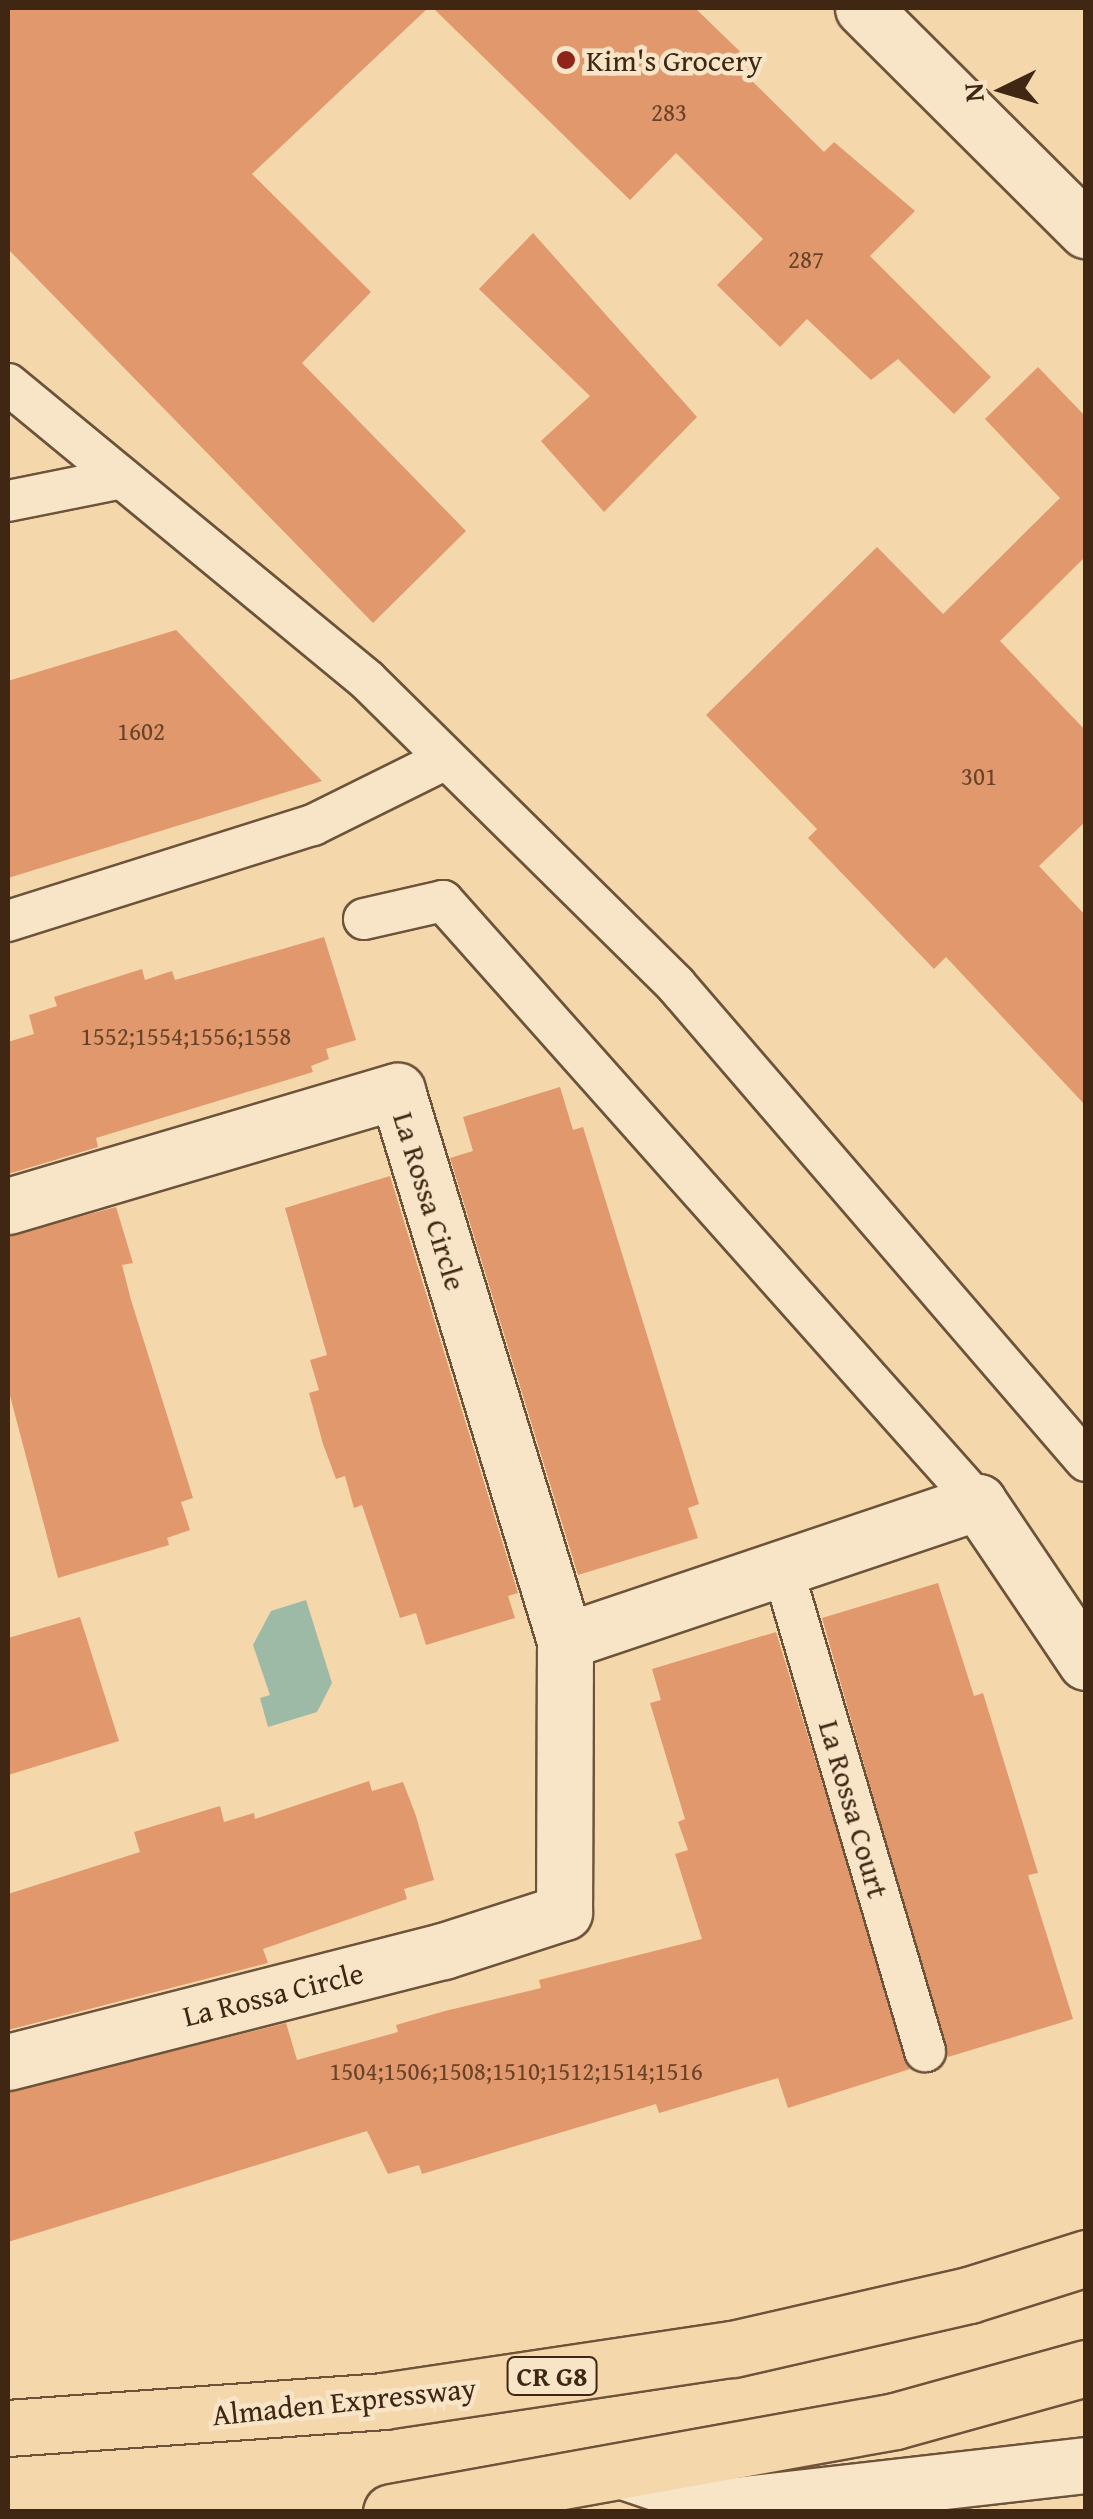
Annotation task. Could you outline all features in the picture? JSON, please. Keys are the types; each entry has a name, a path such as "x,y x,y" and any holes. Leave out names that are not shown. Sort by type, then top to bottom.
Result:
{"main road":[{"name":"Almaden Expressway","path":"8,2428 383,2401 733,2349 969,2295 1086,2258"},
{"path":"392,2512 895,2421 1086,2368"}],"street":[{"path":"863,8 1086,230"},
{"name":"La Rossa Circle","path":"8,1206 397,1092 565,1641 564,1912 443,1950 8,2062"},
{"path":"565,1641 978,1502 1086,1662"},
{"path":"626,2472 726,2506 777,2506 939,2498 1086,2465"}],"lane":[{"path":"8,384 366,680 676,985 1086,1460"},
{"path":"8,500 122,478"},
{"path":"8,921 313,825 446,759"},
{"path":"364,920 443,902 978,1502"},
{"name":"La Rossa Court","path":"782,1568 926,2051"}],"shaded area":[{"path":"306,1600 332,1683 317,1712 268,1727 260,1698 270,1695 253,1645 271,1611"}],"building":[{"path":"8,8 428,8 252,174 371,292 302,363 466,531 373,623 8,249"},
{"path":"433,8 695,8 758,69 749,78 824,152 834,142 915,211 870,256 991,377 954,414 898,359 871,380 807,319 780,347 717,285 763,239 676,153 630,200"},
{"path":"533,233 697,417 604,512 541,441 590,396 479,289"},
{"path":"1038,367 1086,417 1086,556 1000,641 1086,731 1086,821 1039,866 1086,916 1086,1106 946,957 934,969 808,838 817,829 706,715 877,547 943,614 1060,498 985,419"},
{"path":"176,630 322,781 8,878 8,681"},
{"path":"324,937 356,1040 326,1049 329,1059 311,1066 313,1072 96,1138 98,1147 8,1174 8,1042 34,1034 29,1015 57,1006 54,997 142,969 145,980 172,971 175,980"},
{"path":"560,1087 573,1130 583,1127 699,1504 688,1508 698,1538 578,1575 450,1158 473,1151 463,1117"},
{"path":"390,1176 518,1593 508,1596 515,1618 426,1645 416,1613 400,1618 362,1505 354,1508 345,1476 336,1479 323,1444 309,1393 319,1390 310,1360 327,1355 285,1208"},
{"path":"116,1207 133,1263 122,1265 131,1300 193,1498 181,1502 190,1530 167,1538 169,1545 58,1578 8,1388 8,1236"},
{"path":"938,1583 974,1696 983,1693 1038,1873 1028,1875 1073,2019 948,2057 822,1618"},
{"path":"80,1617 119,1741 8,1775 8,1638"},
{"path":"776,1632 910,2069 788,2108 778,2078 659,2113 656,2104 422,2174 419,2165 388,2174 367,2131 8,2242 8,2092 286,2023 297,2060 398,2032 396,2025 541,1988 539,1980 702,1939 675,1854 688,1850 678,1822 685,1819 650,1703 661,1700 652,1669"},
{"path":"369,1781 372,1791 403,1782 416,1816 434,1880 404,1889 407,1899 263,1949 268,1963 8,2030 8,1894 140,1852 134,1832 220,1806 224,1822 254,1813 255,1819"}],"place":[{"name":"Kim's Grocery","path":"566,60"}]}
